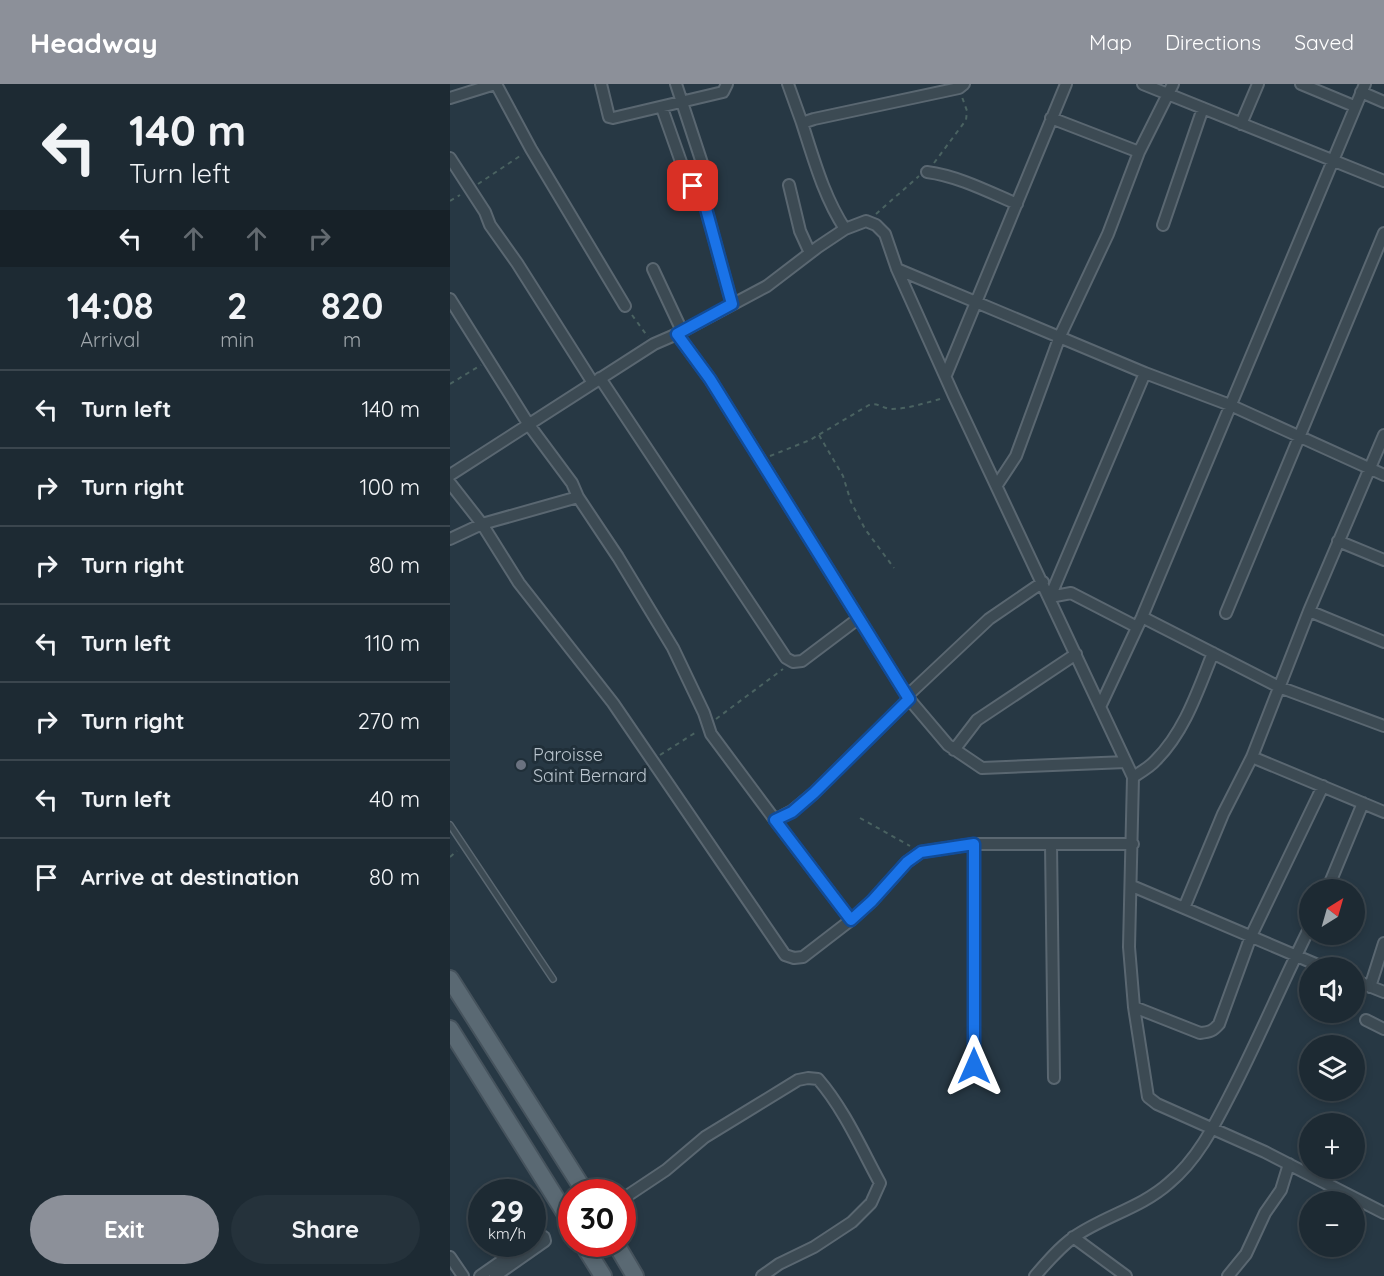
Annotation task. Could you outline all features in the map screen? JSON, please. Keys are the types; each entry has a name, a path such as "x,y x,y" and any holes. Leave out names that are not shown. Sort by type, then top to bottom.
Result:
{"main road":[{"path":"450,979 577,1179"},
{"path":"450,1029 558,1202"},
{"path":"591,1257 603,1276"},
{"path":"624,1257 635,1276"}],"street":[{"path":"450,98 495,84 625,306"},
{"path":"601,84 609,117 613,118 723,92 727,84"},
{"path":"676,84 702,163 705,205 732,304"},
{"path":"788,84 822,185 845,229"},
{"path":"946,375 1066,84"},
{"path":"1143,84 1384,181"},
{"path":"997,485 1016,456 1059,336 1108,234 1139,152 1173,84"},
{"path":"1241,123 1258,84"},
{"path":"1301,84 1354,106"},
{"path":"802,123 962,86"},
{"path":"1100,707 1140,622 1354,106 1363,88 1384,102"},
{"path":"662,108 687,179 705,195"},
{"path":"1163,225 1203,108"},
{"path":"1051,118 1139,152"},
{"path":"450,158 485,212 490,225 786,658 793,662 802,661 859,618"},
{"path":"927,172 974,186 1017,204"},
{"path":"789,185 800,231 810,253"},
{"path":"450,475 654,344 767,286 845,229 866,221 876,225 885,234 897,269 954,396 1133,777 1129,947 1134,1008 1148,1097 1157,1104 1289,1164 1384,1213"},
{"path":"1226,613 1384,233"},
{"path":"653,269 680,332 759,460 908,698 954,750 981,768 1126,762"},
{"path":"897,269 1145,373 1230,405 1384,475"},
{"path":"450,299 529,425 572,483 578,497 618,556 673,648 704,713 707,726 754,794 851,920"},
{"path":"1050,597 1145,373"},
{"path":"1184,908 1223,814 1251,757 1309,611 1384,435"},
{"path":"450,483 482,524 519,583 613,703 785,955 794,958 803,957 851,920 872,901 907,862 921,852 974,844 1133,844"},
{"path":"450,539 482,524 578,497"},
{"path":"1338,541 1384,560"},
{"path":"775,820 792,812 814,793 989,619 1043,582"},
{"path":"1050,597 1071,593 1213,653 1279,687 1384,726"},
{"path":"1309,611 1384,642"},
{"path":"1133,777 1155,761 1170,744 1188,714 1213,653"},
{"path":"954,750 977,720 1076,654"},
{"path":"1251,757 1384,812"},
{"path":"1134,1008 1200,1033 1210,1032 1219,1024 1251,936 1323,786"},
{"path":"1332,879 1363,802"},
{"path":"974,844 974,1066"},
{"path":"1051,844 1054,1078"},
{"path":"1131,886 1300,957"},
{"path":"1370,987 1384,943"},
{"path":"1035,1276 1073,1238 1097,1223 1148,1199 1170,1183 1193,1158 1212,1130 1301,945"},
{"path":"1365,985 1384,992"},
{"path":"1366,1020 1384,1029"},
{"path":"636,1190 666,1170 705,1137 798,1080 818,1079 844,1117 880,1183 871,1203 852,1222 814,1247 779,1264 762,1276"},
{"path":"1227,1276 1246,1254 1265,1213 1281,1190 1289,1164"},
{"path":"1073,1238 1126,1276"},
{"path":"450,1257 463,1276"},
{"path":"480,1276 507,1257"},
{"path":"495,1276 522,1257"}],"lane":[{"path":"450,825 553,979"}],"path":[{"path":"866,221 888,205 921,174 927,172 966,120 967,111 962,86"},
{"path":"450,201 531,149"},
{"path":"625,306 654,344"},
{"path":"450,384 488,360"},
{"path":"759,460 819,435 873,403 896,409 954,396"},
{"path":"819,435 843,476 865,529 894,567"},
{"path":"652,760 707,726 793,662"},
{"path":"860,818 921,852"}],"place":[{"name":"Paroisse Saint Bernard","path":"521,765"}],"route":[{"path":"693,186 705,195 705,205 732,304 677,334 710,379 909,699 814,793 792,812 775,820 851,920 872,901 907,862 921,852 974,844 974,1066"}]}
